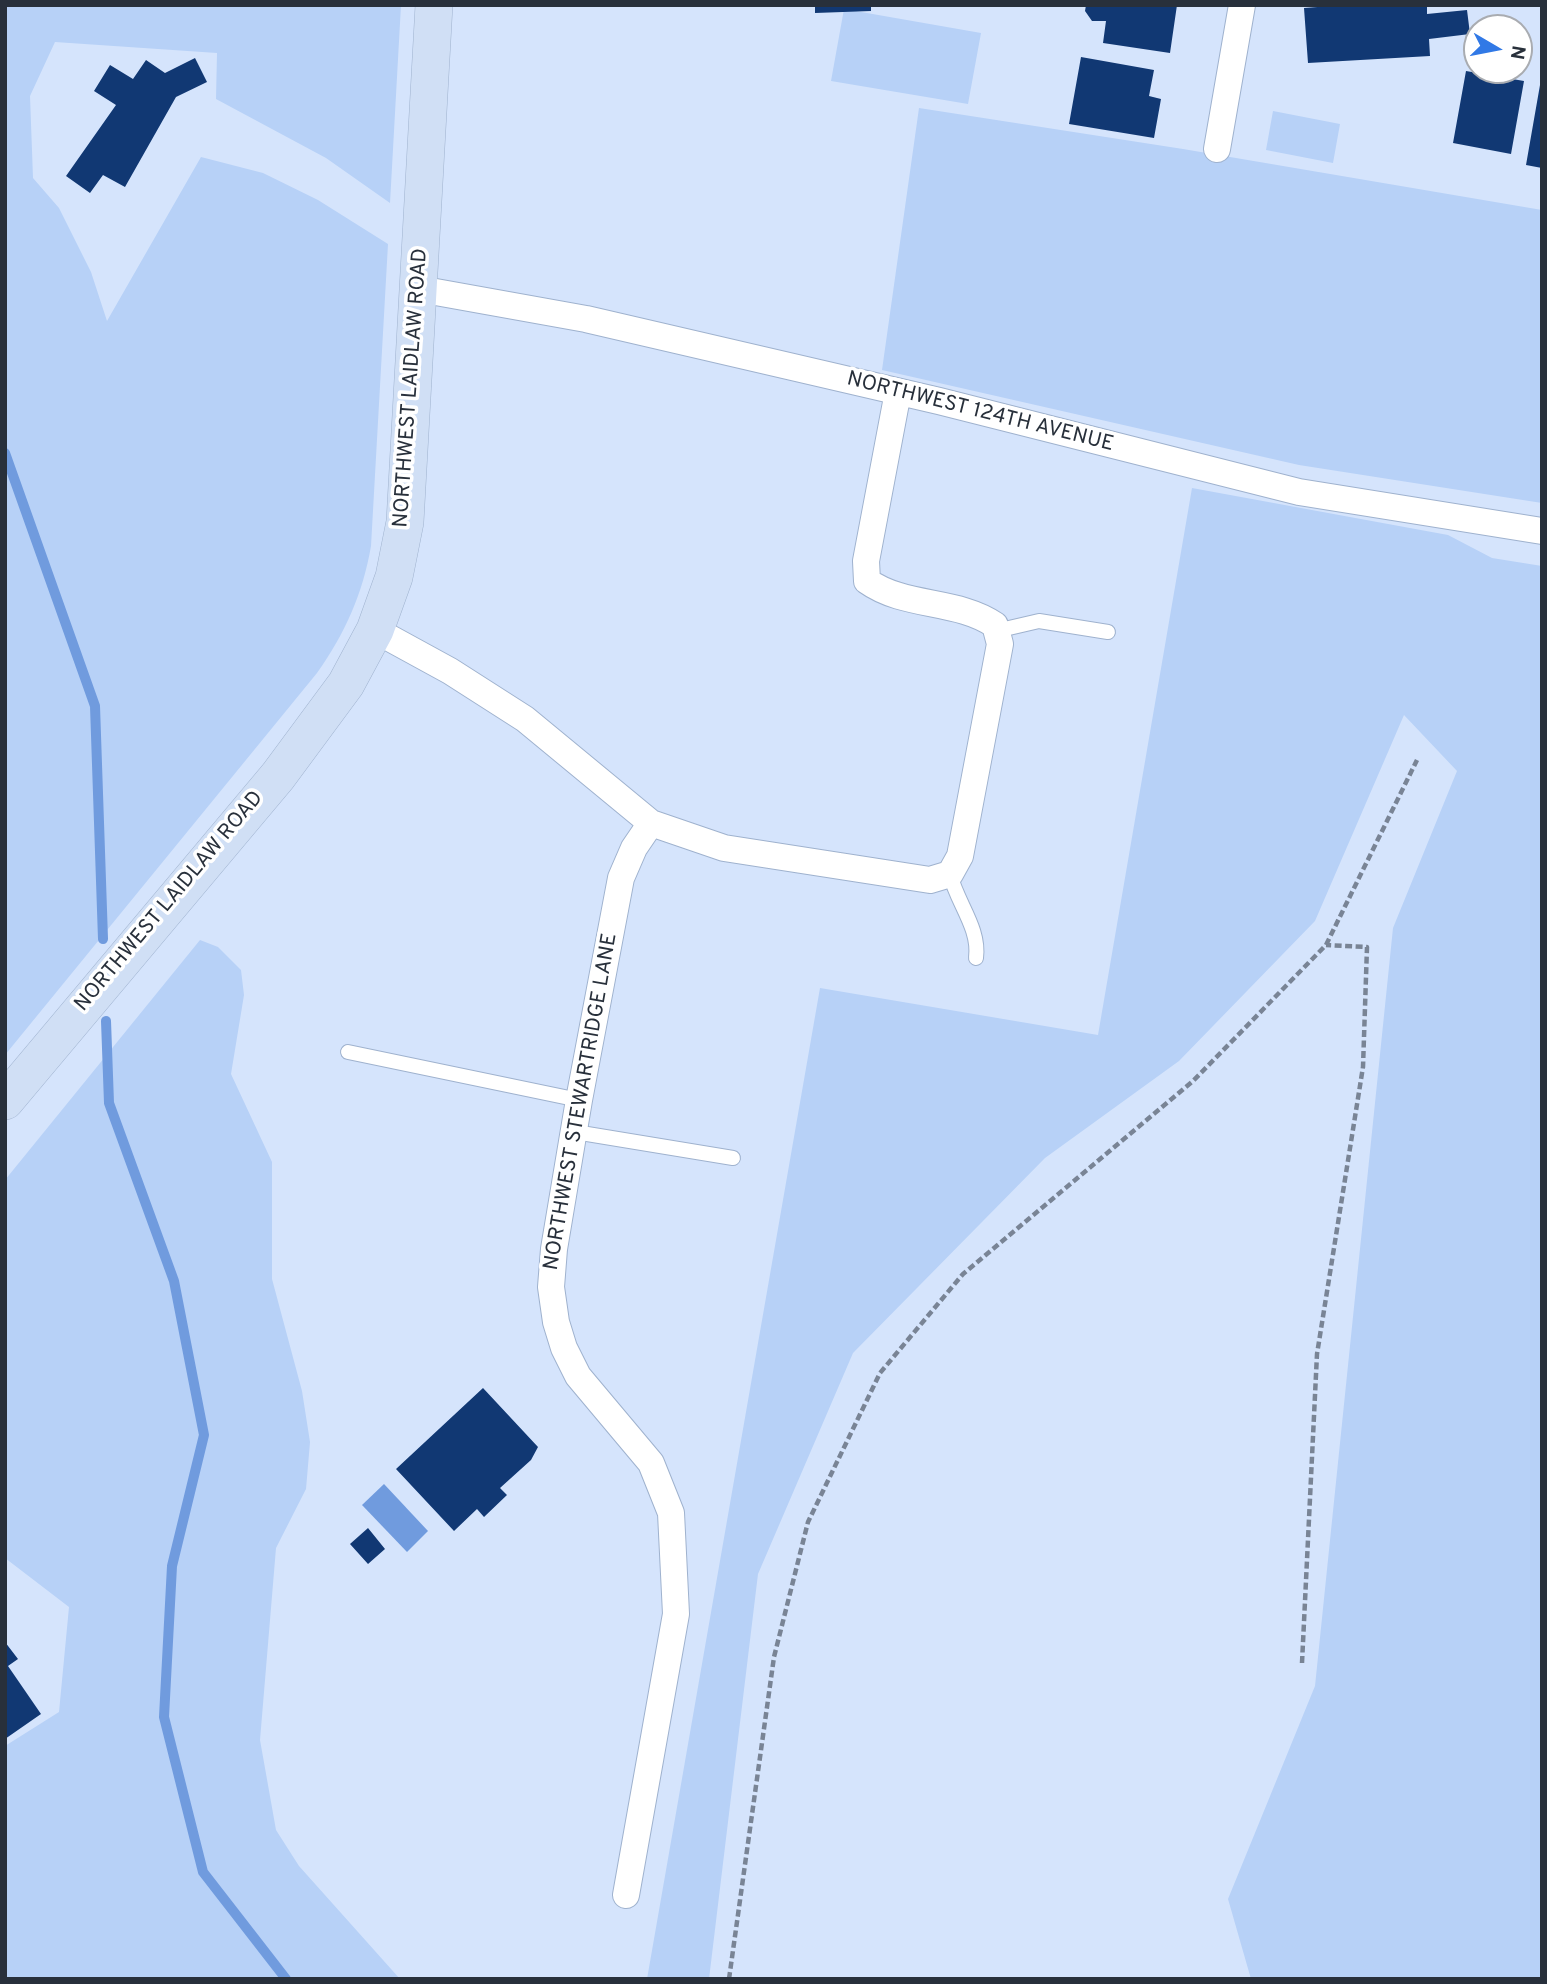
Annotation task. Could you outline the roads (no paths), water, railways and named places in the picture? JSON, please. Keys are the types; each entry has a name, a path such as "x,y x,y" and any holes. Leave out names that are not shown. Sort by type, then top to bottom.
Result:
{"street":[{"name":"NORTHWEST LAIDLAW ROAD","path":"5,1101 278,776 346,684 375,630 394,577 405,522 434,5"},
{"path":"1217,149 1242,5"},
{"name":"NORTHWEST 124TH AVENUE","path":"419,289 586,319 898,392 1299,492 1542,531"},
{"path":"375,630 450,671 525,719 651,823 724,848 930,880 950,874 962,843 1000,644 995,625 981,615 884,593 867,581 866,561 898,392"},
{"name":"NORTHWEST STEWARTRIDGE LANE","path":"626,1895 676,1614 676,1566 671,1513 651,1463 578,1376 556,1322 551,1287 554,1249 579,1100 621,878 634,848 651,823"}],"lane":[{"path":"996,631 1039,621 1108,632"},
{"path":"950,874 955,894 978,942 976,958"},
{"path":"348,1052 579,1100"},
{"path":"575,1132 733,1158"}],"water":[{"path":"384,1484 428,1531 407,1552 362,1505"}],"waterway":[{"path":"5,453 95,706 103,939"},
{"path":"106,1021 109,1103 174,1281 204,1435 172,1566 164,1717 203,1872 286,1979"}]}
